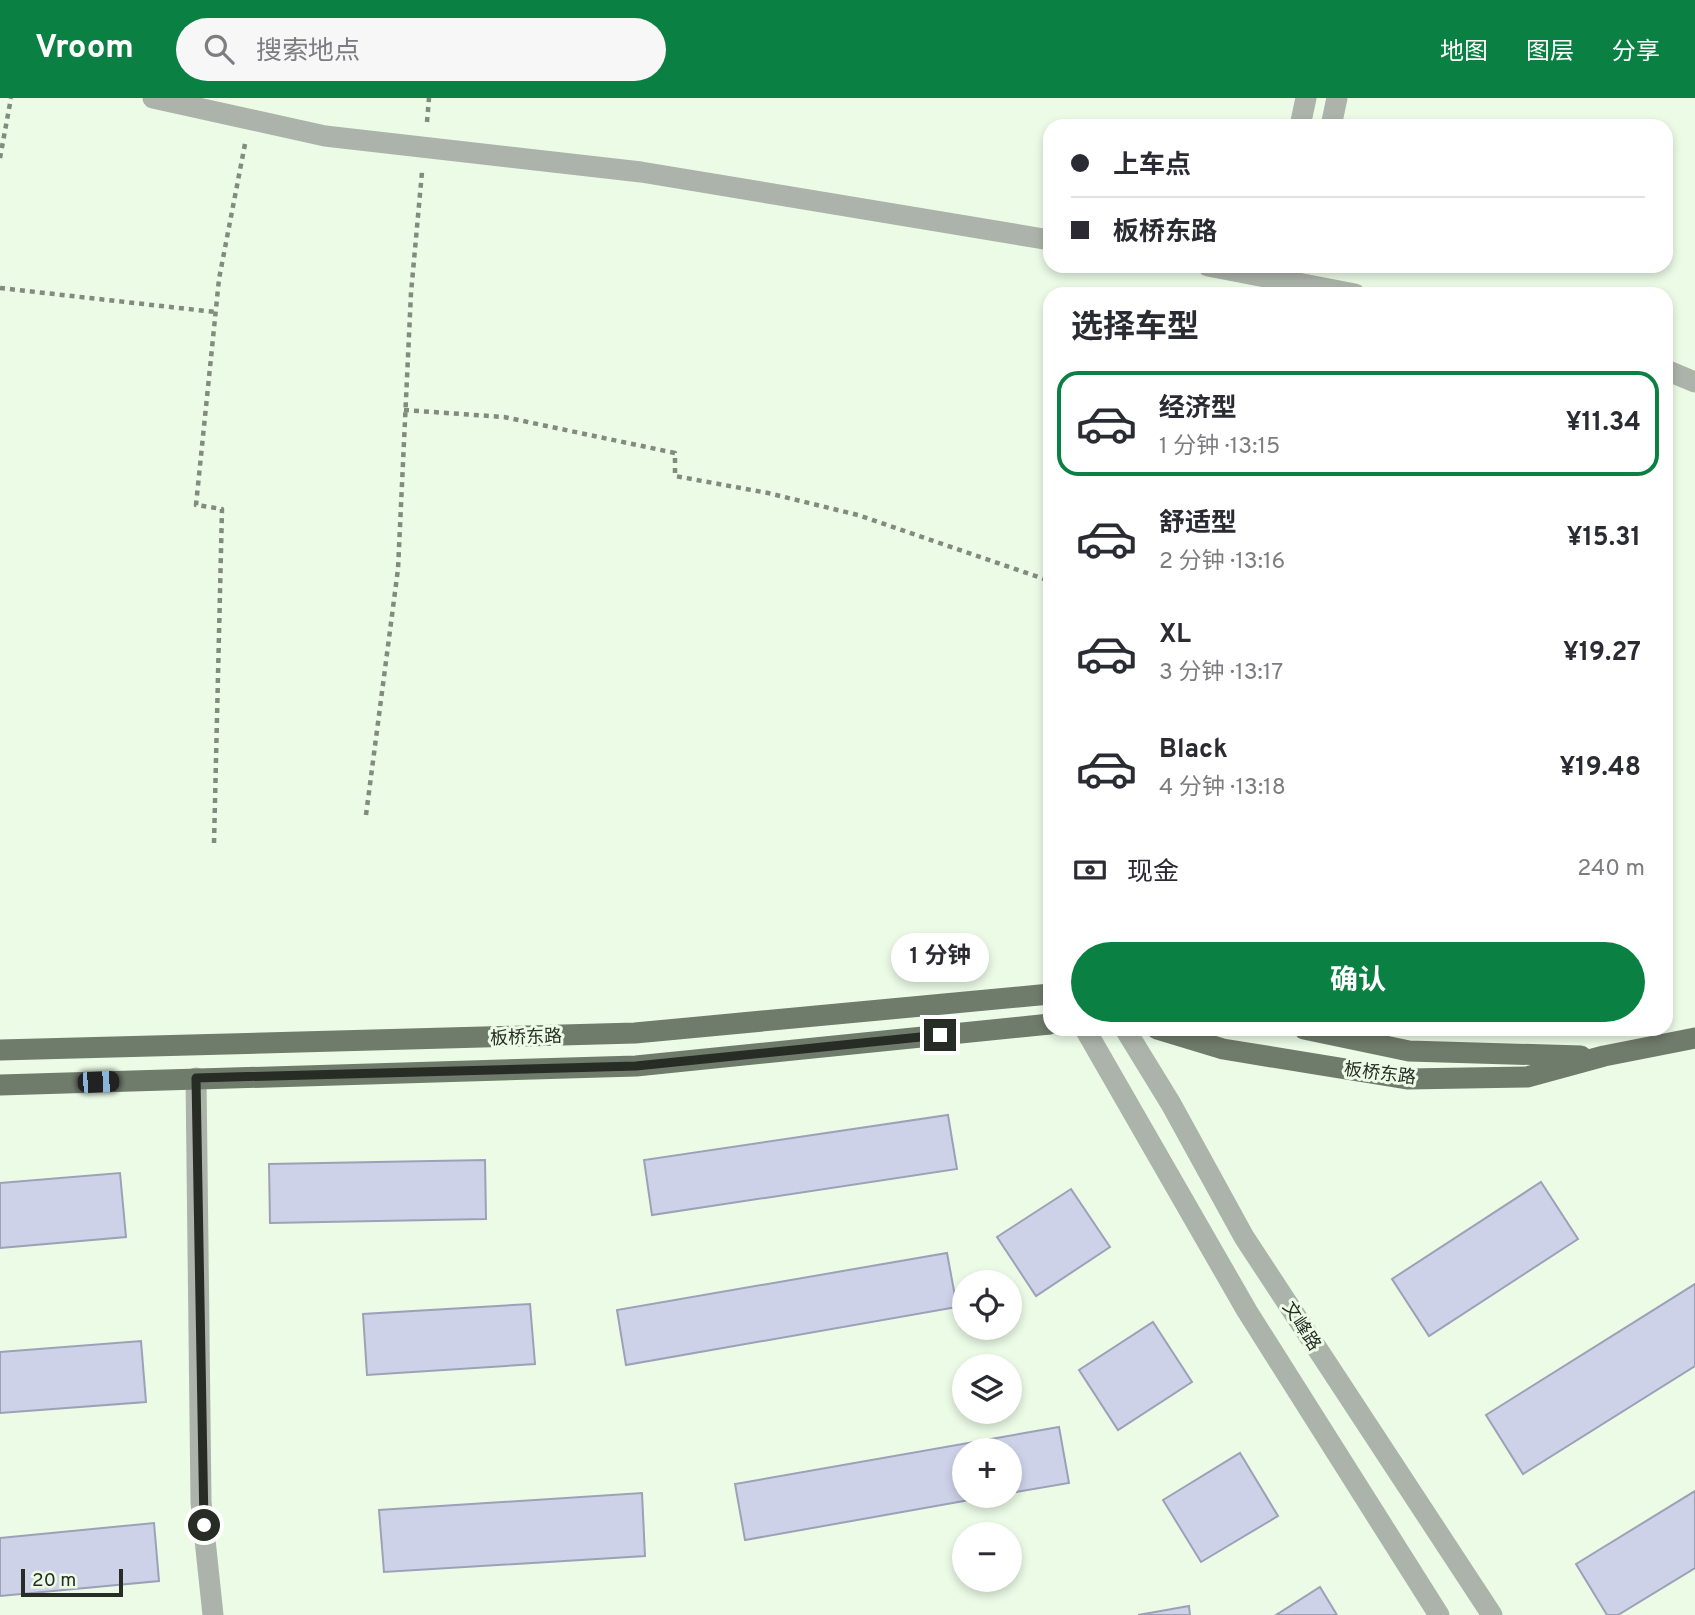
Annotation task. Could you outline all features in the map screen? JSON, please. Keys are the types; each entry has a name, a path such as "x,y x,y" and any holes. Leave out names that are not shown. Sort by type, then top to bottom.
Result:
{"main road":[{"name":"板桥东路","path":"0,1050 635,1033 1043,994"},
{"name":"板桥东路","path":"0,1085 636,1066 1043,1025"},
{"name":"板桥东路","path":"1180,1036 1223,1049 1407,1079 1527,1077 1604,1056 1695,1038"},
{"name":"板桥东路","path":"1337,1036 1409,1051 1604,1056"}],"street":[{"path":"153,98 325,136 641,172 1043,239"},
{"path":"1302,119 1306,98"},
{"path":"1332,119 1337,98"},
{"path":"1240,273 1267,279 1298,280 1326,287"},
{"path":"1673,373 1695,382"},
{"path":"1089,1036 1247,1311 1439,1615"},
{"name":"文峰路","path":"1129,1036 1171,1104 1244,1237 1492,1615"},
{"path":"196,1078 201,1502 213,1615"}],"path":[{"path":"0,158 11,98"},
{"path":"366,815 398,569 404,410 417,213 429,98"},
{"path":"214,843 222,509 196,505 219,279 250,120"},
{"path":"0,288 215,312"},
{"path":"404,410 504,417 675,453 675,476 768,493 858,515 1043,579"}],"building":[{"path":"948,1115 957,1169 652,1215 644,1160"},
{"path":"485,1160 486,1219 270,1223 269,1164"},
{"path":"120,1173 126,1237 0,1248 0,1183"},
{"path":"1541,1182 1578,1239 1429,1336 1392,1279"},
{"path":"1071,1189 1110,1247 1036,1296 1022,1275 1022,1270 1019,1270 997,1237"},
{"path":"947,1253 952,1280 952,1308 626,1365 617,1310"},
{"path":"1695,1284 1695,1366 1523,1474 1486,1415"},
{"path":"530,1304 535,1364 367,1375 363,1314"},
{"path":"1153,1322 1192,1382 1118,1430 1079,1370"},
{"path":"141,1341 146,1402 0,1413 0,1352"},
{"path":"1059,1427 1069,1483 1022,1491 1022,1438 996,1438"},
{"path":"952,1446 952,1503 745,1540 735,1484"},
{"path":"1240,1453 1278,1516 1201,1562 1163,1500"},
{"path":"1695,1491 1695,1568 1618,1615 1607,1615 1576,1564"},
{"path":"642,1493 645,1556 384,1572 379,1510"},
{"path":"154,1523 159,1581 0,1596 0,1538"},
{"path":"1320,1587 1337,1615 1276,1615"},
{"path":"1189,1606 1190,1615 1138,1615"}],"route":[{"path":"204,1525 201,1502 196,1078 636,1066 940,1035"}]}
